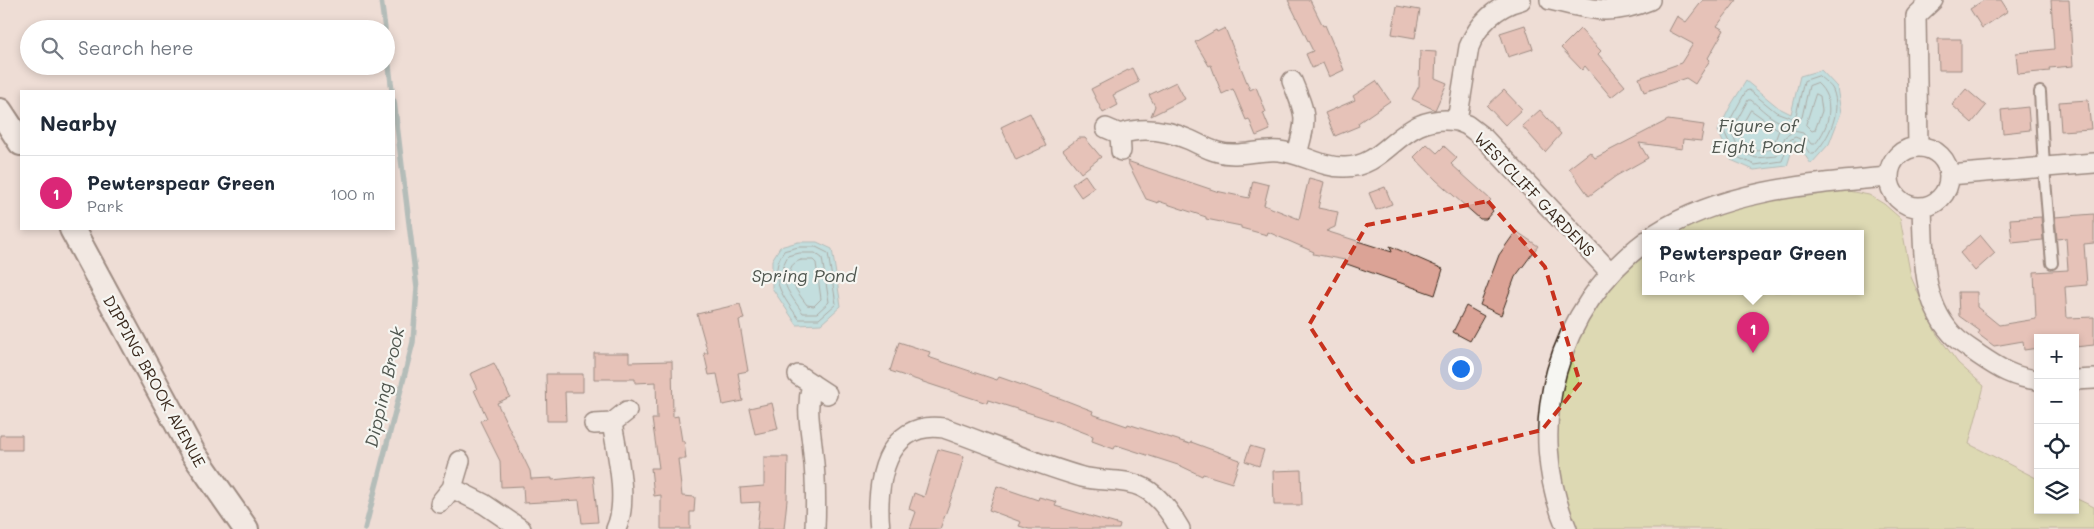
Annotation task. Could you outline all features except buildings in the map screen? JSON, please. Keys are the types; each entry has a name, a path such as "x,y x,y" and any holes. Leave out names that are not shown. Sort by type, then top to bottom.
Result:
{"street":[{"name":"WESTCLIFF GARDENS","path":"1457,121 1469,48 1473,37 1478,28 1492,14 1507,5 1521,0"},
{"path":"1550,0 1599,11 1624,8 1650,0"},
{"path":"1918,147 1916,16 1933,0"},
{"path":"1292,81 1305,115 1305,124 1296,154"},
{"path":"0,111 20,141"},
{"name":"WESTCLIFF GARDENS","path":"1116,138 1133,130 1150,129 1176,134 1206,148 1228,154 1264,151 1296,154 1328,166 1348,168 1360,165 1377,156 1414,127 1436,120 1457,121 1476,131 1484,138 1610,272"},
{"path":"1918,147 1930,149 1944,159 1949,175 1948,185 1944,194 1937,201 1922,206 1913,206 1896,196 1889,178 1894,160 1901,153 1918,147"},
{"path":"1949,175 2094,163"},
{"path":"1662,230 1701,210 1750,196 1826,184 1889,178"},
{"path":"1922,206 1925,276 1935,309 1945,325 1957,339 2005,372 2025,379 2034,380"},
{"name":"DIPPING BROOK AVENUE","path":"73,230 193,453 246,529"},
{"path":"1567,529 1556,497 1548,458 1550,400 1559,360 1566,339 1587,302 1610,272 1642,244"},
{"path":"2079,380 2094,379"},
{"path":"812,384 807,416 815,481 815,529"},
{"path":"616,529 620,514 621,498 619,471 603,424 627,411"},
{"path":"880,529 882,475 891,451 900,440 912,432 933,426 944,428 1081,477 1128,483 1142,487 1155,495 1165,506 1180,529"},
{"path":"440,503 452,488 460,461"},
{"path":"452,488 484,504 521,529"}],"lane":[{"path":"2040,92 2052,263"}],"highlighted area":[{"path":"1488,201 1545,267 1580,383 1542,430 1412,462 1350,389 1309,325 1367,225"}],"green space":[{"path":"1817,185 1869,195 1884,204 1900,218 1911,277 1936,333 1958,363 1984,386 1969,444 2034,477 2034,514 2079,514 2079,500 2094,507 2094,529 1566,529 1546,409 1559,343 1596,277 1610,259 1642,241 1642,295 1864,295 1864,230 1660,230 1673,223"}],"water":[{"name":"Figure of Eight Pond","path":"1821,70 1837,87 1841,113 1829,144 1811,164 1795,141 1787,166 1754,170 1731,160 1718,131 1746,81 1779,108 1791,114 1800,76"},
{"name":"Spring Pond","path":"798,242 817,242 832,249 841,306 821,324 797,325 772,288 772,260 780,247"}],"waterway":[{"name":"Dipping Brook","path":"381,0 384,20"},
{"name":"Dipping Brook","path":"390,75 392,90"},
{"name":"Dipping Brook","path":"365,529 413,342 417,288 395,109"}],"place":[{"name":"Pewterspear Green","path":"1753,353"}]}
